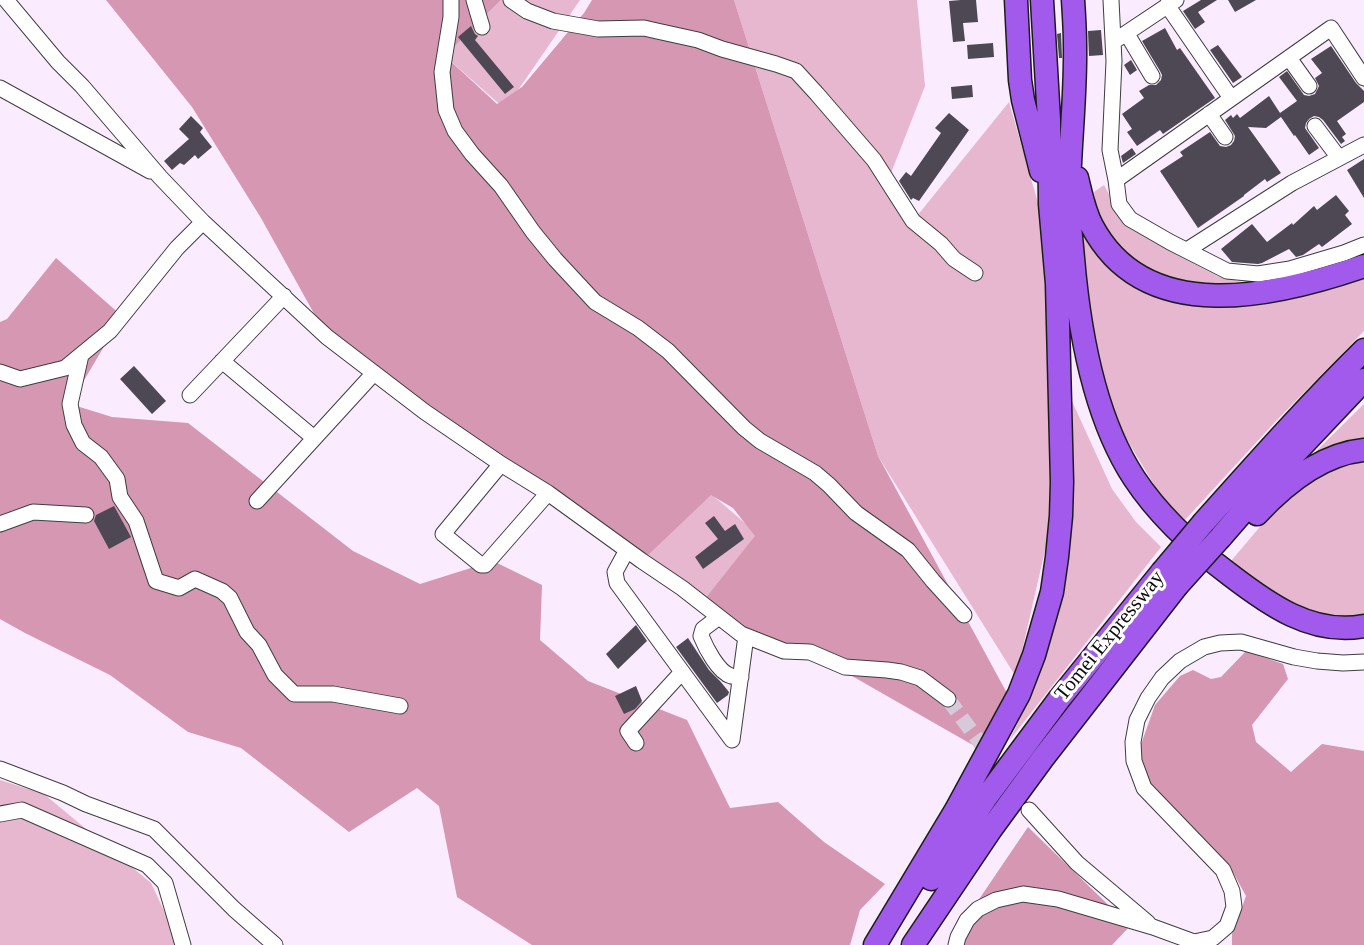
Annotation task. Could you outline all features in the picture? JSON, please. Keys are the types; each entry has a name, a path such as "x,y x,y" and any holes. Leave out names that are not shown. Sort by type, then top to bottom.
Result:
{"highway":[{"path":"1016,0 1023,100 1050,204"},
{"path":"874,945 956,810 1019,694 1034,655 1052,592 1061,516 1062,482 1057,284 1050,204 1049,120 1042,0"},
{"path":"1073,0 1075,46 1069,190 1071,241 1086,355 1112,435 1133,477 1147,496 1177,531 1223,570 1258,596 1307,622 1342,628 1364,626"},
{"path":"1071,156 1085,208 1100,240 1126,267 1153,283 1182,293 1247,294 1297,286 1364,266"},
{"path":"1057,284 1074,374 1098,439 1132,499 1172,545 1242,601 1296,632 1330,642 1364,639"},
{"name":"Tomei Expressway","path":"913,945 991,829 1175,584 1204,522 1364,350"},
{"name":"Tomei Expressway","path":"886,945 985,799 1060,698 1175,584 1224,541 1278,470 1364,380"},
{"path":"1224,541 1300,476 1332,458 1364,450"}],"street":[{"path":"6,0 160,177 203,222 327,337 425,412 548,493 682,588 741,634 784,651 810,652 845,667 901,672 920,678 948,699"},
{"path":"451,0 451,17 442,72 446,110 455,131 501,186 555,259 595,302 638,328 668,351 759,441 815,473 856,513 908,550 964,615"},
{"path":"474,0 482,27"},
{"path":"511,0 527,11 553,21 598,29 644,28 698,40 796,71 874,159 914,221 941,244 954,259 975,273"},
{"path":"1112,0 1120,38 1114,61 1110,150 1119,204 1130,219 1227,271 1258,274 1290,269 1364,245"},
{"path":"1120,38 1171,3 1231,98"},
{"path":"1116,180 1331,28 1364,78"},
{"path":"1120,38 1152,76"},
{"path":"1289,57 1309,86"},
{"path":"0,88 160,177"},
{"path":"1209,114 1225,136"},
{"path":"1316,126 1339,158"},
{"path":"1187,250 1292,183 1364,145"},
{"path":"0,372 20,379 65,368 110,331 177,248 203,222"},
{"path":"190,395 284,296"},
{"path":"81,355 70,404 74,425 82,443 101,458 117,479 120,497 136,521 156,581 179,588 195,579 222,591 230,598 247,632 259,645 275,675 294,694 333,694 400,706"},
{"path":"222,361 314,438"},
{"path":"257,501 375,373"},
{"path":"501,464 443,534 481,565 485,565 548,493"},
{"path":"0,524 33,512 86,515"},
{"path":"627,550 615,572 617,583 732,740 746,636"},
{"path":"719,617 704,629 701,636 723,672 730,676 741,677"},
{"path":"956,945 968,920 978,909 996,900 1023,894 1058,899 1153,927 1196,943 1213,938 1227,926 1234,907 1232,891 1223,870 1144,788 1134,761 1133,742 1137,720 1148,698 1162,678 1180,661 1204,647 1220,643 1241,642 1317,661 1364,662"},
{"path":"636,743 628,731 682,672"},
{"path":"0,769 154,829 234,909 275,945"},
{"path":"0,814 22,810 147,865 165,883 183,945"},
{"path":"1029,810 1077,863 1153,927"}],"shaded area":[{"path":"106,0 501,0 445,56 497,104 522,87 584,13 592,0 734,0 878,456 1008,695 978,748 810,652 783,650 701,604 755,536 733,508 711,495 642,561 327,337 261,218 192,107"},
{"path":"501,0 580,0 505,109 445,56"},
{"path":"734,0 917,0 925,86 884,191 913,221 1009,102 1055,262 1054,511 1016,677 878,456"},
{"path":"1104,185 1119,213 1136,230 1219,277 1252,284 1221,287 1161,279 1119,252 1097,215 1094,192"},
{"path":"1083,229 1101,258 1124,279 1145,289 1364,276 1364,331 1275,422 1184,521 1164,501 1121,430 1096,350 1086,280"},
{"path":"56,258 122,316 70,404 112,417 188,423 353,551 420,584 493,561 542,585 540,640 588,681 687,720 730,808 778,802 824,842 885,884 860,910 850,945 532,945 457,897 439,806 417,788 349,832 241,748 188,732 110,675 0,619 0,322 7,319"},
{"path":"1071,399 1112,489 1136,522 1161,547 1009,741 1031,696 1045,655"},
{"path":"1364,404 1364,441 1305,462"},
{"path":"1364,459 1364,616 1329,617 1307,611 1256,583 1231,561 1269,516 1295,493 1337,466"},
{"path":"711,494 759,535 708,599 642,561"},
{"path":"1246,651 1283,664 1288,679 1252,725 1256,742 1291,772 1322,744 1364,751 1364,945 1232,945 1232,934 1246,896 1234,874 1183,818 1151,788 1139,750 1155,705 1180,676 1193,670 1211,679 1221,677"},
{"path":"0,780 44,794 151,883 180,945 0,945"},
{"path":"1028,827 1130,926 1112,945 948,945"}],"building":[{"path":"976,0 978,22 963,23 965,41 953,42 949,1"},
{"path":"1201,0 1217,0 1198,12 1205,22 1195,29 1183,11"},
{"path":"1228,0 1256,0 1235,12"},
{"path":"471,26 478,36 475,40 514,87 505,94 458,37"},
{"path":"1165,28 1177,50 1180,48 1215,98 1163,134 1160,130 1137,146 1127,132 1132,129 1122,114 1144,98 1139,91 1149,85 1156,85 1161,80 1162,75 1142,41"},
{"path":"1101,30 1103,55 1089,56 1088,31"},
{"path":"1061,33 1062,58 1059,58 1057,34"},
{"path":"993,43 994,57 968,59 967,45"},
{"path":"1218,45 1242,77 1233,83 1210,50"},
{"path":"1331,46 1364,91 1364,102 1337,121 1346,134 1342,137 1345,141 1341,144 1323,120 1314,116 1306,123 1305,128 1319,148 1309,155 1281,117 1266,128 1248,127 1281,173 1267,182 1265,179 1198,228 1160,171 1183,156 1180,152 1210,132 1220,146 1231,145 1235,136 1225,120 1231,115 1233,118 1237,114 1240,118 1269,96 1280,113 1297,101 1279,77 1287,71 1304,95 1315,94 1319,86 1315,78 1322,73 1311,59"},
{"path":"1131,60 1137,70 1130,75 1124,65"},
{"path":"972,85 973,97 952,99 951,87"},
{"path":"949,113 969,130 919,201 913,198 911,200 899,181 906,172 911,176 941,133 935,128"},
{"path":"191,116 203,128 200,132 212,147 198,159 195,155 184,165 180,163 172,170 164,161 189,139 179,129"},
{"path":"1132,148 1136,154 1123,163 1121,156"},
{"path":"1364,159 1364,198 1347,170"},
{"path":"1336,195 1349,211 1345,215 1352,224 1322,247 1319,244 1296,257 1289,249 1258,264 1232,262 1221,249 1252,224 1267,242 1292,223 1293,225 1314,206 1317,210"},
{"path":"134,366 166,401 152,414 120,379"},
{"path":"114,506 131,537 109,549 94,521 96,515"},
{"path":"714,516 725,531 735,524 744,539 703,569 695,557 718,539 705,523"},
{"path":"636,625 647,641 618,669 606,654"},
{"path":"688,638 709,670 729,692 717,703 676,647"},
{"path":"636,686 642,701 635,709 624,714 615,696"}],"tunnel":[{"path":"948,699 1008,781"}]}
